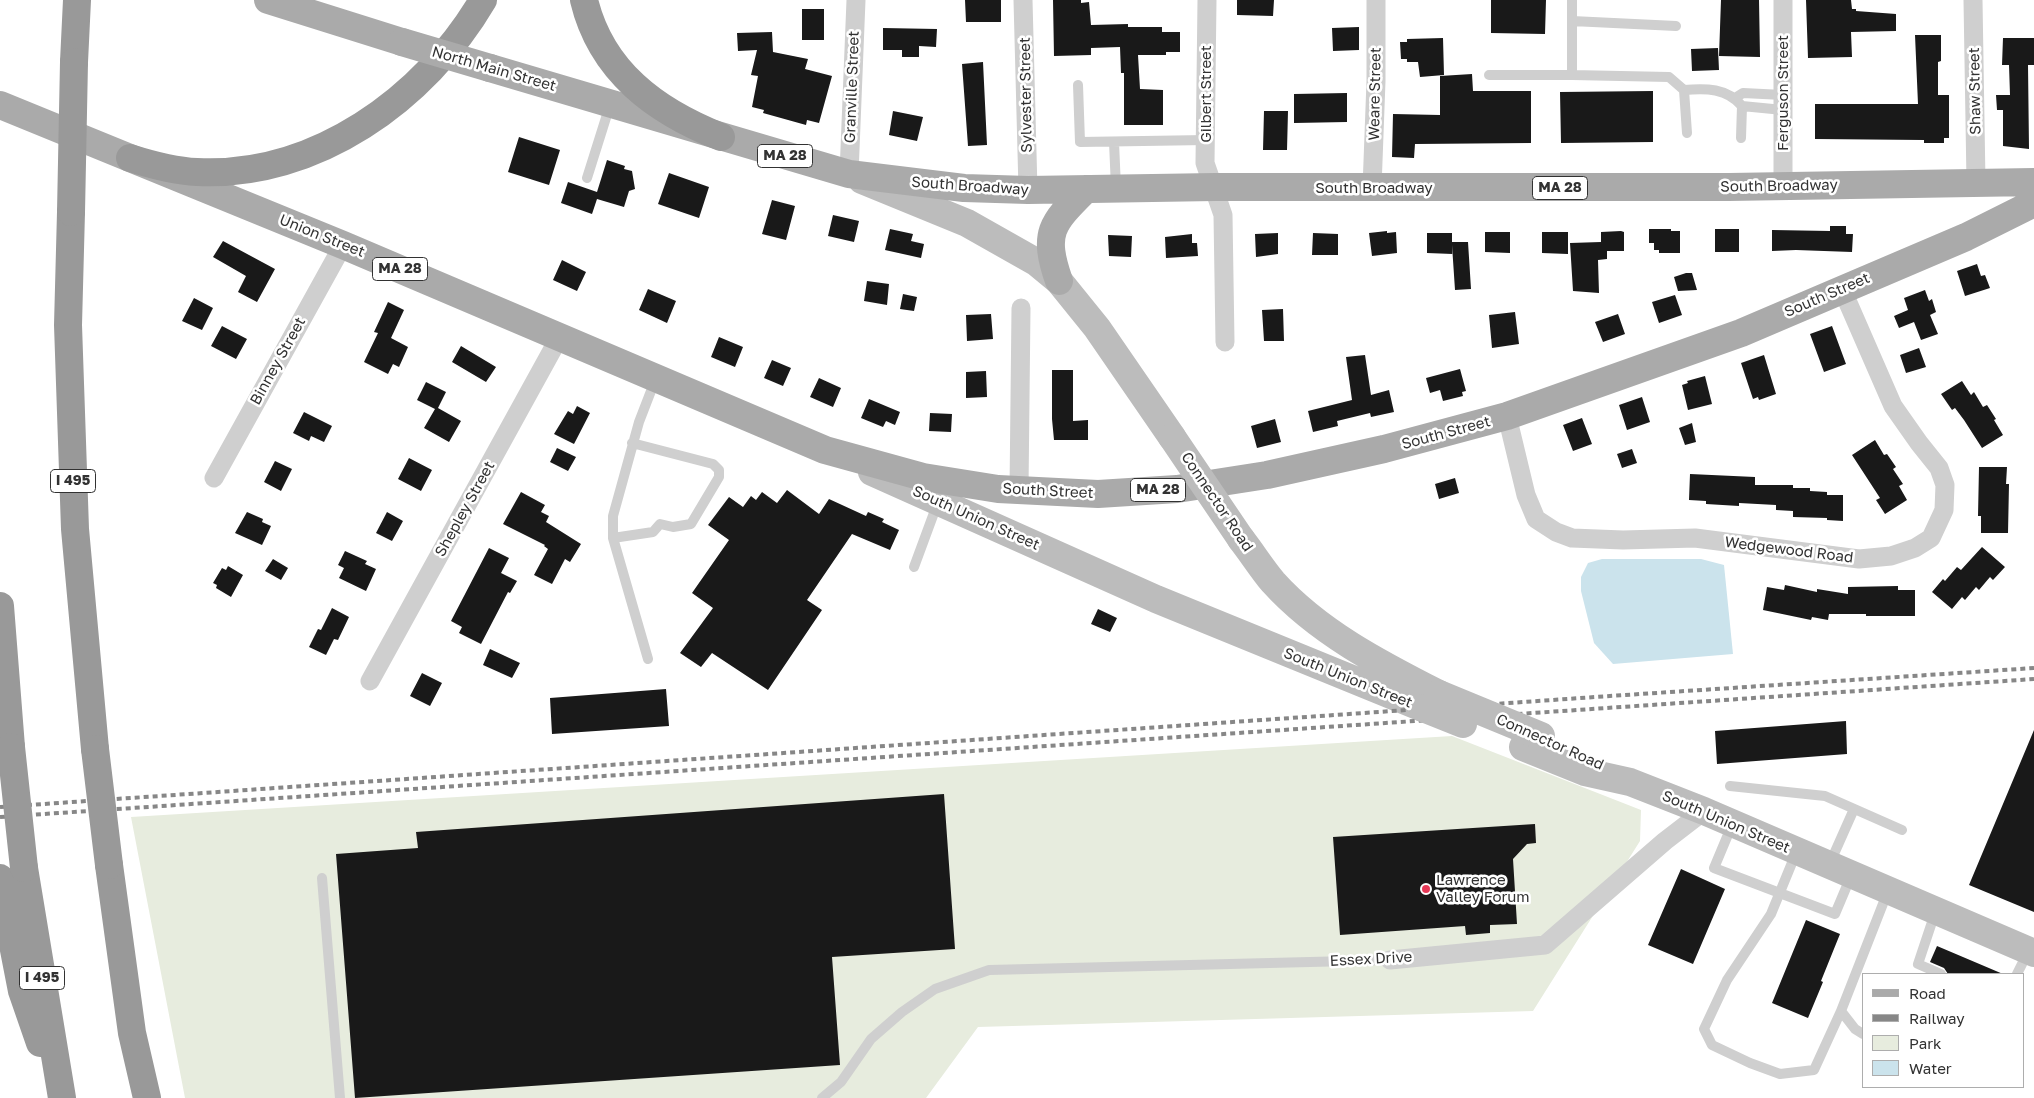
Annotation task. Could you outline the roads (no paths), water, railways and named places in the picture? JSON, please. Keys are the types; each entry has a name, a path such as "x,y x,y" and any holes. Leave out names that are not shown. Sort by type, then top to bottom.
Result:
{"highway":[{"name":"I 495","path":"77,0 68,325 75,528 95,749 109,865 132,1032 147,1098"},
{"path":"130,158 186,171 225,171 270,164 320,148 368,122 410,90 449,48 483,0"},
{"path":"584,0 589,17 602,46 625,78 641,92 683,120 721,137"},
{"name":"I 495","path":"0,606 11,747 12,873 61,1093"}],"main road":[{"name":"North Main Street","path":"268,0 721,137"},
{"name":"Union Street","path":"0,106 343,245 662,380"},
{"name":"South Broadway","path":"721,137 849,174 964,188 1086,190 1215,187 1783,186 2034,182"},
{"name":"Connector Road","path":"849,174 967,223 1036,262 1059,281 1097,328 1273,582 1310,618 1431,701"},
{"path":"1966,237 1980,213 1981,200 1976,182"},
{"path":"1059,281 1051,258 1053,228 1060,215 1086,190"},
{"name":"South Street","path":"825,450 923,477 998,489 1098,494 1178,489 1267,475 1384,449 1507,416 1741,333 1966,237 2034,203"},
{"name":"South Union Street","path":"662,380 825,450 1156,599 1431,701 1532,742 1585,772 1630,782 1704,811 1936,911 2026,959"}],"street":[{"name":"Granville Street","path":"849,174 856,0"},
{"name":"Sylvester Street","path":"1023,0 1028,190"},
{"name":"Gilbert Street","path":"1206,0 1206,163 1224,215 1225,342"},
{"name":"Weare Street","path":"1372,188 1376,81 1376,0"},
{"name":"Ferguson Street","path":"1782,0 1783,186"},
{"name":"Shaw Street","path":"1973,0 1976,182"},
{"name":"Binney Street","path":"214,478 343,245"},
{"name":"Wedgewood Road","path":"1507,416 1526,495 1536,519 1556,532 1572,538 1623,540 1695,538 1859,559 1891,556 1915,548 1931,538 1944,510 1945,485 1939,468 1893,406 1842,289"},
{"path":"1019,490 1021,308"},
{"name":"Shepley Street","path":"370,681 560,336"},
{"name":"Essex Drive","path":"1390,960 1545,945 1704,811"}],"lane":[{"path":"1572,0 1572,75"},
{"path":"1572,21 1676,26"},
{"path":"1489,75 1668,77 1684,90 1704,88 1717,91 1738,102 1783,102"},
{"path":"1078,85 1080,142 1206,140"},
{"path":"1684,90 1688,133"},
{"path":"1741,138 1738,102 1743,93 1783,102"},
{"path":"587,178 611,104"},
{"path":"1114,142 1116,189"},
{"path":"648,659 613,538 613,516 632,443 662,380"},
{"path":"613,538 653,532 660,524 673,527 691,524 719,477 719,470 713,464 632,443"},
{"path":"914,567 938,501"},
{"path":"1730,786 1826,796 1902,830"},
{"path":"1732,824 1714,868 1835,914 1840,870 1854,809"},
{"path":"1797,852 1771,914 1727,980 1704,1029 1712,1045 1750,1064 1780,1074 1814,1070 1840,1011 1888,890"},
{"path":"322,878 340,1098"},
{"path":"1936,911 1918,964 1939,973"},
{"name":"Essex Drive","path":"822,1098 841,1082 871,1039 902,1012 935,989 989,970 1390,960"},
{"path":"1840,1011 1855,1029 1862,1033"}],"water":[{"path":"1602,559 1701,559 1724,565 1733,654 1613,664 1594,643 1581,591 1581,577 1588,563"}],"railway":[{"path":"0,807 2034,668"},
{"path":"0,817 2034,679"}],"place":[{"name":"Lawrence Valley Forum","path":"1426,889"}]}
